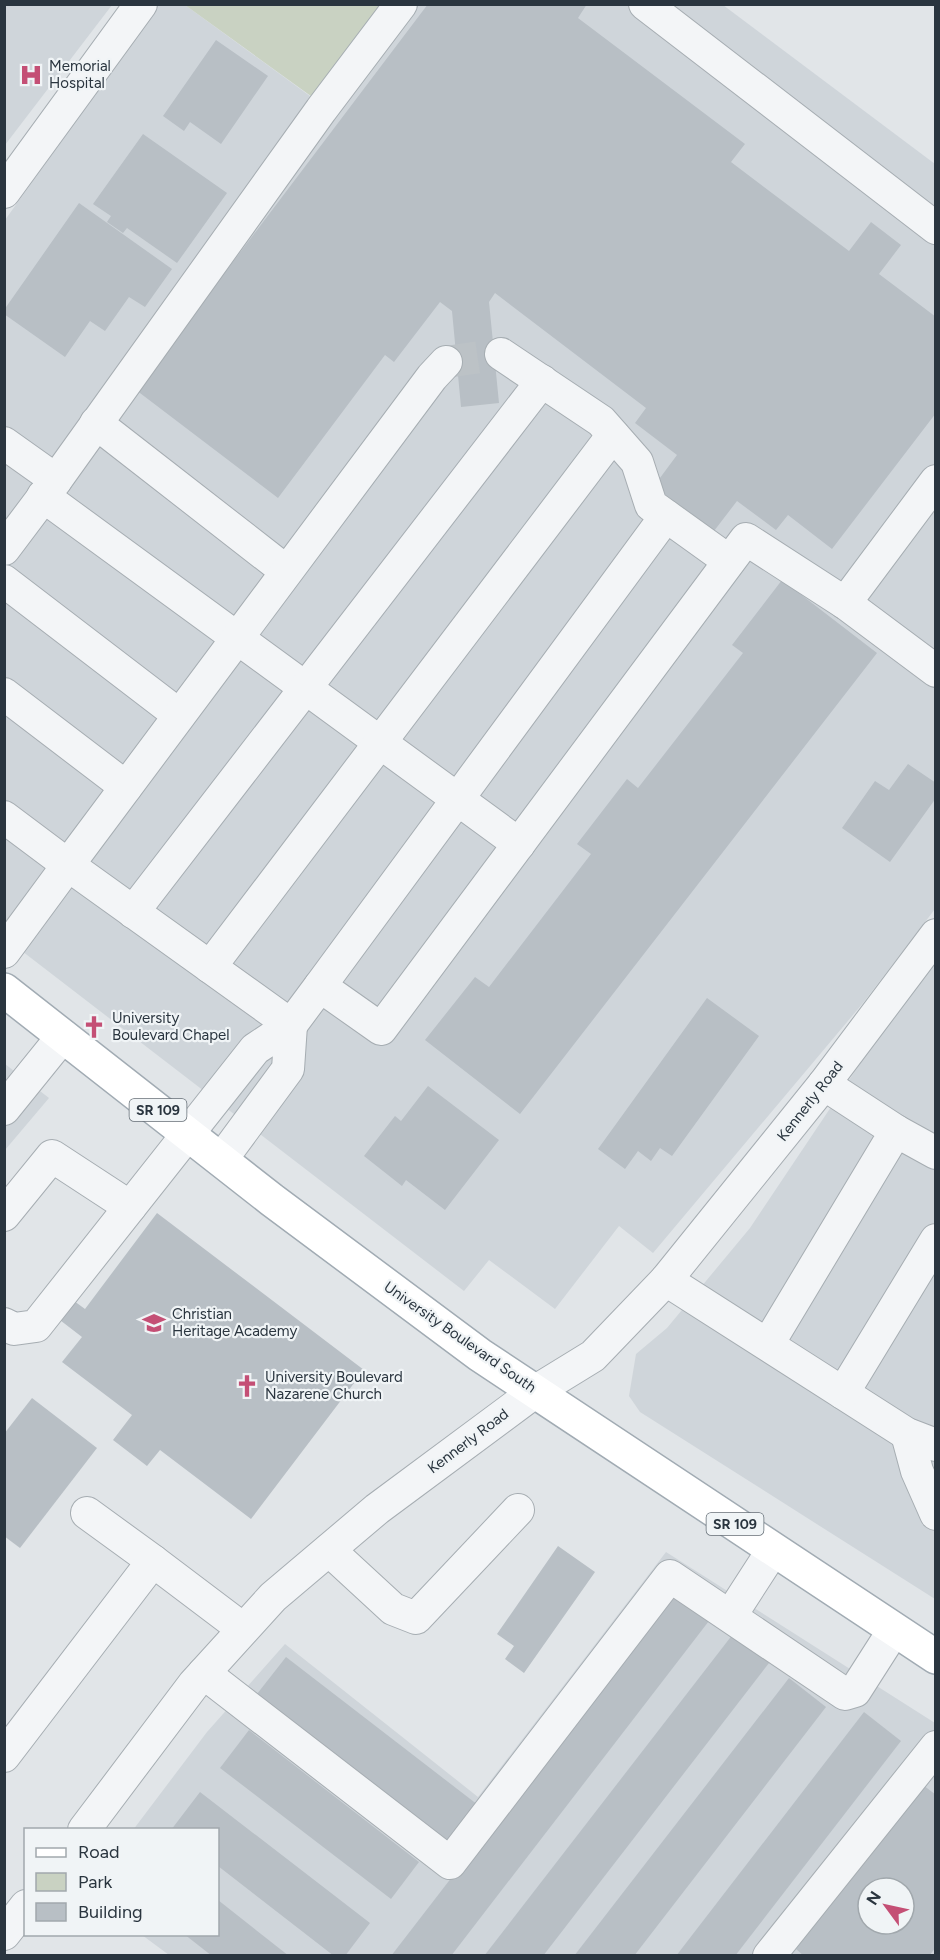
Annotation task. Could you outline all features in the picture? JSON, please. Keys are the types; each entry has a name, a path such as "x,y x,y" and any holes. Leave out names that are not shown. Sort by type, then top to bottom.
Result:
{"main road":[{"name":"University Boulevard South","path":"4,990 221,1160 480,1354 936,1657"}],"street":[{"path":"4,192 141,4"},
{"path":"4,549 314,119 401,4"},
{"path":"645,4 936,228"},
{"path":"501,354 600,421 637,462 651,505 729,561"},
{"path":"4,952 432,377 446,362"},
{"path":"133,912 542,381"},
{"path":"96,423 286,572"},
{"path":"210,967 378,742 613,435"},
{"path":"4,443 50,488 237,639 519,844"},
{"path":"845,603 936,481"},
{"path":"4,1324 14,1329 36,1326 255,1049 291,1025 666,516"},
{"path":"320,986 381,1029 746,539 845,603 936,671"},
{"path":"4,581 179,716"},
{"path":"4,694 126,787"},
{"path":"4,818 291,1025"},
{"name":"Kennerly Road","path":"86,1828 204,1673 273,1597 377,1509 536,1391 593,1356 666,1280 824,1084 936,935"},
{"path":"221,1160 288,1069 291,1025"},
{"path":"4,1109 63,1036"},
{"path":"824,1084 936,1154"},
{"path":"768,1344 896,1131"},
{"path":"4,1215 52,1156 130,1207"},
{"path":"843,1393 936,1240"},
{"path":"666,1280 921,1440 917,1471 936,1514"},
{"path":"329,1550 393,1609 416,1618 518,1510"},
{"path":"87,1513 243,1629"},
{"path":"731,1615 773,1550"},
{"path":"4,1756 153,1562"},
{"path":"204,1673 450,1863 670,1576 845,1694 855,1691 894,1630"},
{"path":"769,1956 936,1747"},
{"path":"4,1934 24,1909"}],"shaded area":[{"name":"Memorial Hospital","path":"4,5 112,5 5,145"},
{"path":"159,5 185,5 314,99 384,5 723,5 935,164 935,909 863,1003 653,1253 619,1226 555,1309 489,1260 464,1291 5,938 5,220"},
{"path":"935,958 935,1599 640,1412 629,1396 636,1354 667,1328 750,1228 894,1013"},
{"path":"5,1064 49,1098 5,1150"},
{"path":"666,1552 935,1723 935,1955 169,1955 143,1936 219,1936 219,1828 135,1828 207,1732 285,1644 478,1797"}],"green space":[{"path":"185,5 384,5 315,99"}],"building":[{"path":"428,4 587,4 578,18 745,144 731,162 849,251 871,222 901,245 879,274 936,317 936,413 832,549 788,515 776,530 737,501 714,531 654,486 677,455 635,423 646,408 495,293 489,302 499,403 461,407 452,311 440,302 394,362 385,355 278,498 136,390"},
{"path":"216,40 268,76 221,144 190,122 184,131 163,116"},
{"path":"143,134 227,193 177,263 127,228 123,233 107,222 111,216 93,204"},
{"path":"79,203 172,269 145,307 129,297 105,331 90,321 65,357 4,314 4,310"},
{"path":"782,580 877,653 520,1114 425,1040 475,977 489,987 591,854 577,844 627,779 638,788 743,653 732,645"},
{"path":"908,764 936,783 936,798 890,862 842,828 875,781 889,790"},
{"path":"707,998 759,1036 672,1156 660,1148 651,1161 638,1151 625,1169 598,1149"},
{"path":"428,1086 499,1140 445,1210 406,1180 402,1186 364,1156 395,1116 401,1121"},
{"path":"157,1213 364,1370 251,1519 160,1450 147,1466 113,1440 132,1415 62,1362 82,1337 56,1317 70,1298 85,1309"},
{"path":"32,1398 97,1448 20,1548 4,1536 4,1434"},
{"path":"558,1546 595,1572 524,1673 505,1659 514,1646 497,1634"},
{"path":"675,1588 712,1617 451,1956 391,1956"},
{"path":"733,1634 769,1663 543,1956 484,1956"},
{"path":"286,1657 478,1805 449,1843 257,1694"},
{"path":"789,1678 826,1707 634,1956 574,1956"},
{"path":"864,1712 901,1741 735,1956 676,1956"},
{"path":"249,1730 419,1862 391,1899 220,1768"},
{"path":"923,1785 936,1795 936,1947 929,1956 804,1956 796,1949"},
{"path":"200,1792 370,1923 345,1956 334,1956 219,1867 219,1828 173,1828"},
{"path":"219,1901 289,1956 212,1956 187,1936 219,1936"}],"tunnel":[{"path":"446,362 501,354"}],"place":[{"name":"Memorial Hospital","path":"31,75"},
{"name":"University Boulevard Chapel","path":"94,1027"},
{"name":"Christian Heritage Academy","path":"154,1323"},
{"name":"University Boulevard Nazarene Church","path":"247,1386"}]}
